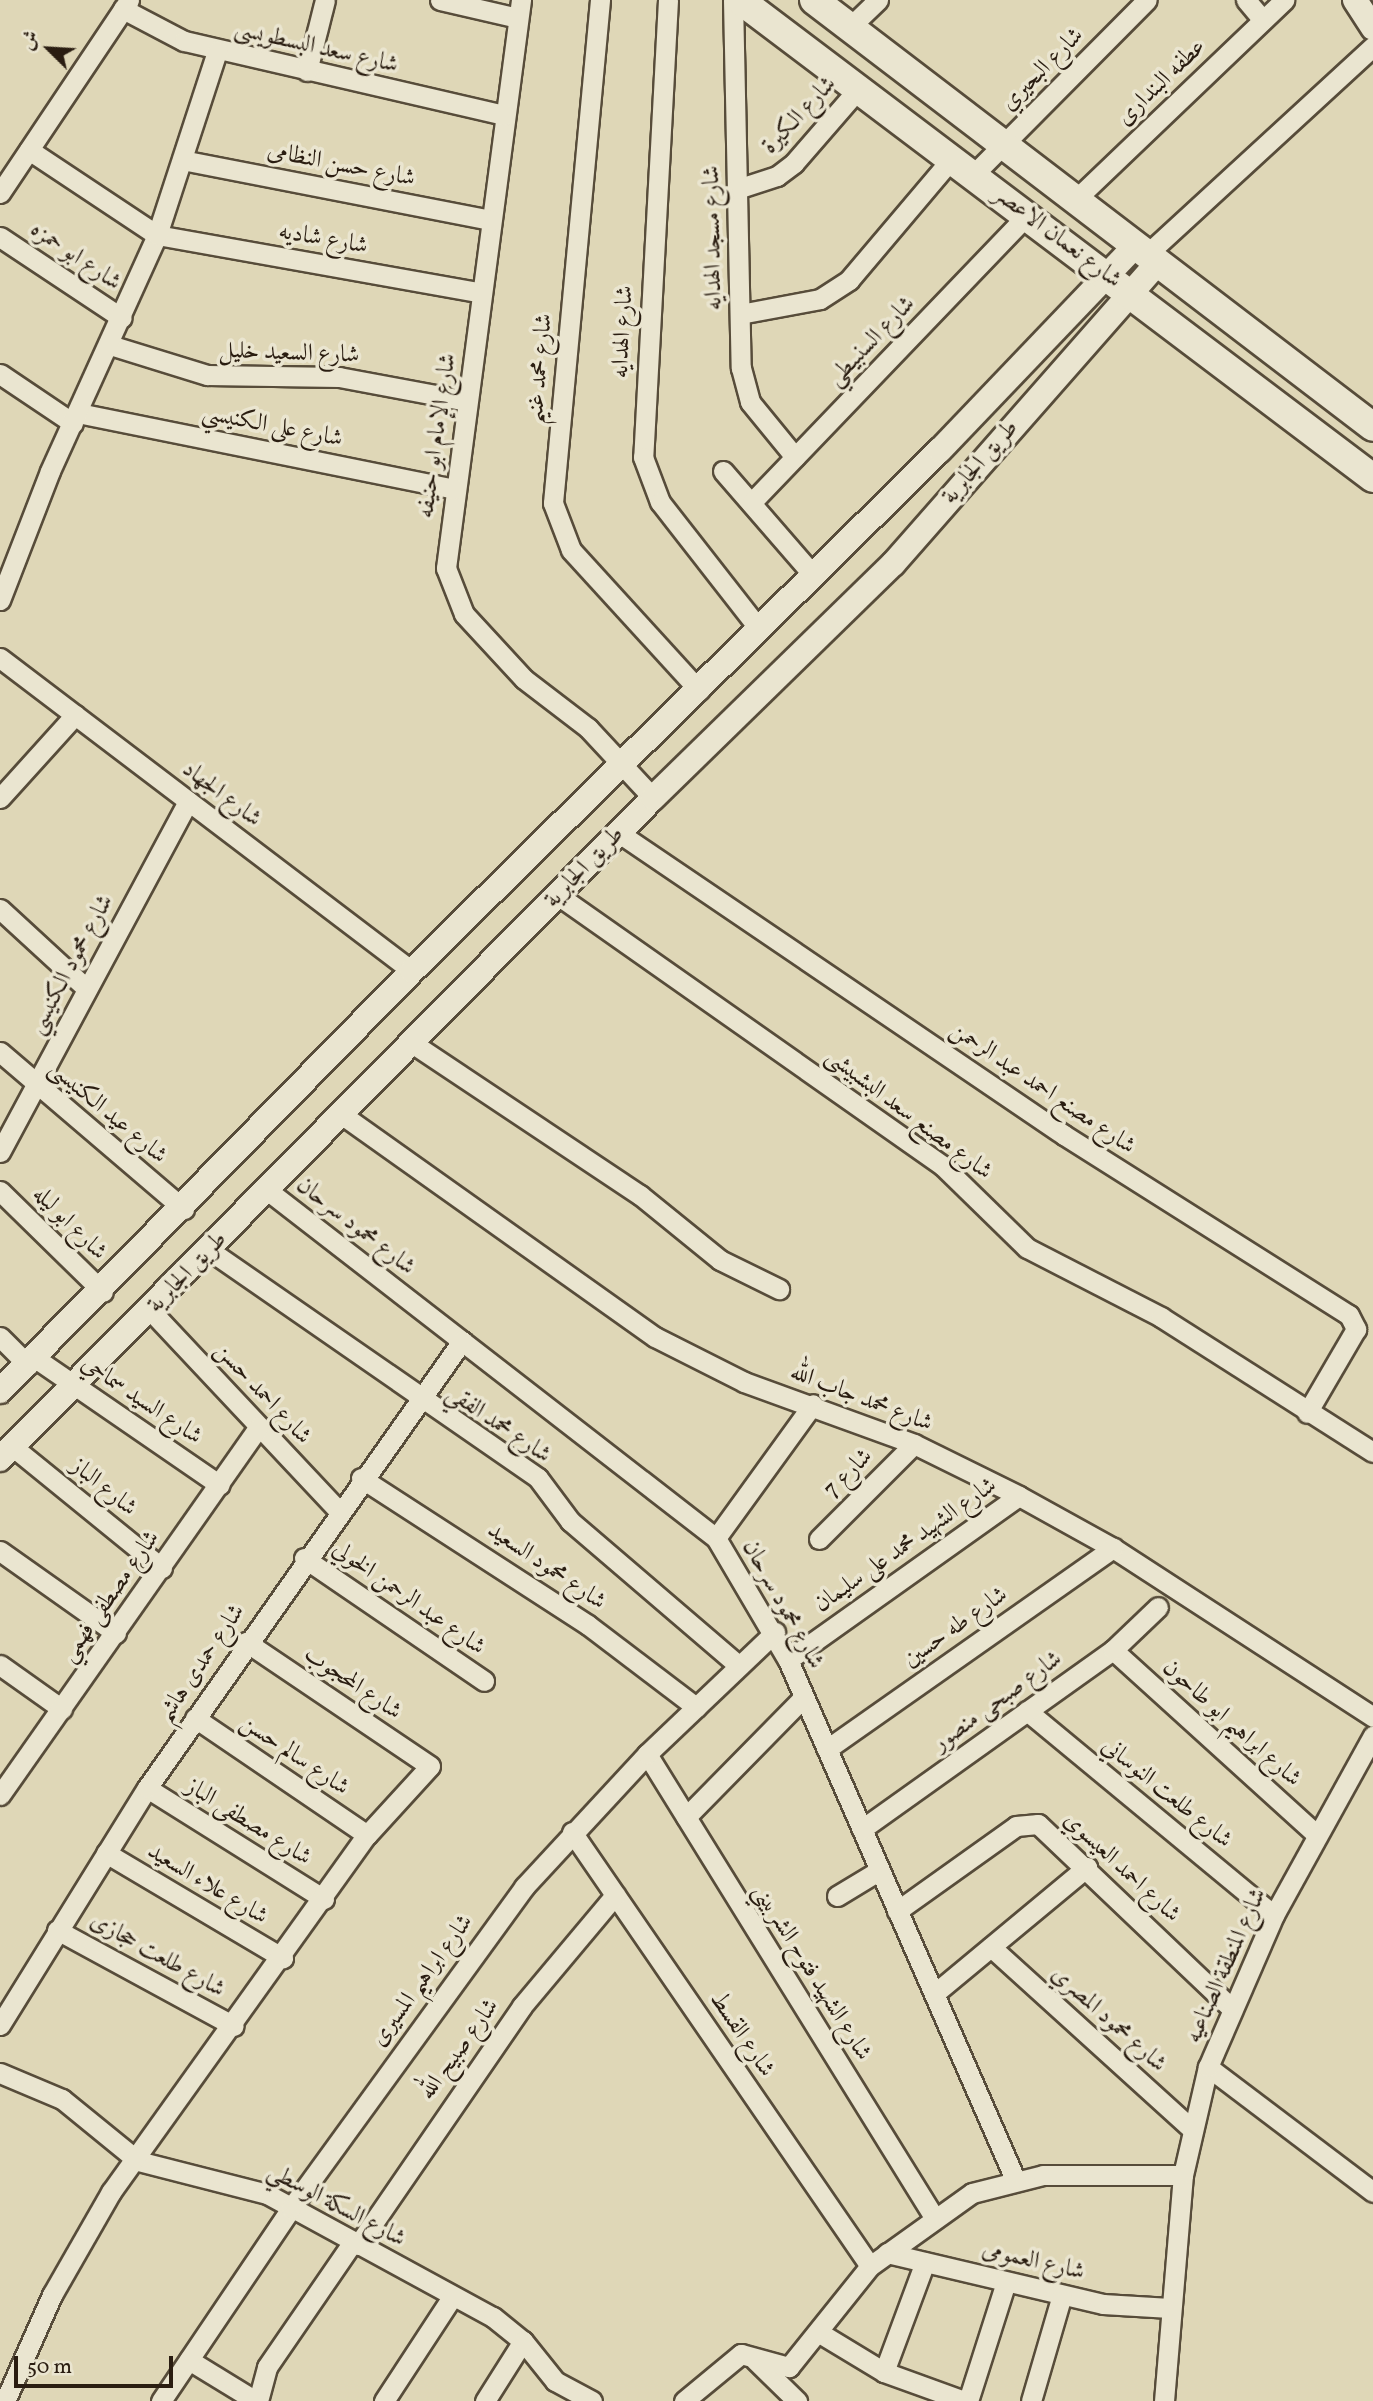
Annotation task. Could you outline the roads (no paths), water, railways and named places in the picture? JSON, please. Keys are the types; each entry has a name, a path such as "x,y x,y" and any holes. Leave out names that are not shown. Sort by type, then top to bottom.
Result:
{"main road":[{"name":"شارع نعمان الاعصر","path":"740,0 964,166 1373,478"},
{"name":"شارع نعمان الاعصر","path":"814,0 1145,256 1373,426"},
{"path":"920,133 946,102"}],"street":[{"path":"307,71 325,0"},
{"path":"440,0 519,9"},
{"name":"شارع محمد غنيم","path":"600,0 554,503 571,550 699,690"},
{"name":"شارع الهدايه","path":"668,0 643,457 660,502 760,630"},
{"name":"شارع مسجد الهدايه","path":"733,0 744,386 795,457"},
{"path":"850,27 878,0"},
{"name":"شارع البحيري","path":"740,314 820,299 849,281 964,166 1002,146 1147,0"},
{"path":"1246,0 1263,20"},
{"name":"عطفه البندارى","path":"1074,201 1284,0"},
{"path":"1355,0 1373,28"},
{"path":"0,192 126,4"},
{"name":"شارع سعد البسطويسى","path":"126,4 162,32 217,51 505,115"},
{"name":"شارع الإمام ابو حنيفه","path":"519,9 446,568 464,614 524,679 623,764 653,798"},
{"path":"1145,256 1373,46"},
{"path":"0,600 157,235 217,51"},
{"name":"شارع الكيرة","path":"737,188 777,176 794,163 859,88"},
{"path":"29,150 157,235"},
{"name":"شارع حسن النظامى","path":"182,160 491,220"},
{"name":"شارع السنبيطي","path":"751,503 1027,215"},
{"name":"شارع شاديه","path":"157,235 481,293"},
{"name":"شارع ابو حمزه","path":"0,237 122,318"},
{"name":"طريق الجابرية","path":"0,1391 103,1292 412,971 814,576 1107,275 1145,256"},
{"name":"طريق الجابرية","path":"7,1453 151,1311 653,798 894,564 1129,293 1145,256"},
{"name":"شارع السعيد خليل","path":"110,345 207,375 339,377 467,401"},
{"path":"0,374 76,418"},
{"name":"شارع على الكنيسي","path":"76,418 455,489"},
{"path":"723,471 814,576"},
{"name":"شارع الجهاد","path":"0,659 412,971"},
{"path":"0,798 75,715"},
{"name":"شارع محمود الكنيسي","path":"0,1153 188,801"},
{"name":"شارع مصنع احمد عبد الرحمن","path":"619,833 1064,1135 1349,1315 1356,1329 1307,1413"},
{"name":"شارع مصنع سعد البشبيشى","path":"559,896 943,1166 1027,1248 1161,1317 1307,1413 1373,1452"},
{"path":"0,909 87,989"},
{"path":"412,1043 640,1195 720,1260 779,1289"},
{"name":"شارع عيد الكنيسى","path":"0,1052 36,1086 184,1209"},
{"name":"شارع محمد جاب الله","path":"341,1114 655,1337 744,1382 813,1404 914,1444 1019,1496 1113,1548 1373,1717"},
{"name":"شارع محمود سرحان","path":"267,1190 716,1538 775,1632 1015,2179"},
{"name":"شارع ابو ليله","path":"0,1191 103,1292"},
{"name":"شارع محمد الفقي","path":"209,1250 418,1401 538,1478 570,1521 738,1665"},
{"name":"شارع احمد حسن","path":"151,1311 338,1510"},
{"name":"شارع السيد سماحي","path":"0,1337 220,1485"},
{"name":"شارع حمدى هاشم","path":"0,2025 57,1930 194,1718 338,1510 462,1341"},
{"path":"716,1538 813,1404"},
{"name":"شارع مصطفى فهمي","path":"3,1786 62,1709 259,1427"},
{"name":"شارع 7","path":"820,1539 914,1444"},
{"name":"شارع الباز","path":"7,1453 162,1568"},
{"name":"شارع محمود السعيد","path":"361,1478 566,1609 696,1707"},
{"name":"شارع الشهيد محمد على سليمان","path":"788,1660 1019,1496"},
{"name":"شارع طه حسين","path":"827,1749 1113,1548"},
{"path":"0,1550 116,1633"},
{"name":"شارع عبد الرحمن الخولي","path":"304,1558 484,1681"},
{"name":"شارع صبحى منصور","path":"862,1829 1113,1650 1158,1607"},
{"name":"شارع ابراهيم المسيرى","path":"161,2401 291,2208 478,1945 572,1832 647,1754 775,1632"},
{"name":"شارع المحجوب","path":"246,1642 430,1766 367,1835"},
{"name":"شارع ابراهيم ابو طاحون","path":"1113,1650 1317,1835"},
{"path":"0,1665 62,1709"},
{"path":"686,1817 804,1697"},
{"name":"شارع طلعت النوساني","path":"1027,1711 1274,1915"},
{"name":"شارع سالم حسن","path":"194,1718 367,1835"},
{"name":"شارع المنطقة الصناعيه","path":"1164,2401 1183,2175 1209,2067 1230,2007 1274,1915 1373,1736"},
{"name":"شارع الشهيد فتوح الشربيني","path":"647,1754 934,2217"},
{"name":"شارع مصطفى الباز","path":"147,1788 324,1899"},
{"name":"شارع احمد العيسوي","path":"897,1910 1026,1822 1038,1825 1087,1867 1230,2007"},
{"name":"شارع القسط","path":"572,1832 870,2266"},
{"path":"5,2401 70,2260 367,1835"},
{"name":"شارع علاء السعيد","path":"106,1853 283,1958"},
{"path":"934,1994 1087,1867"},
{"path":"837,1896 880,1870"},
{"name":"شارع صبيح الله","path":"257,2401 267,2367 522,2006 615,1895"},
{"name":"شارع طلعت حجازى","path":"57,1930 234,2026"},
{"name":"شارع محمود المصري","path":"991,1947 1192,2129"},
{"path":"1209,2067 1373,2192"},
{"name":"شارع السكة الوسطي","path":"0,2073 62,2099 138,2161 242,2185 291,2208 452,2297 523,2341 555,2381 592,2401"},
{"path":"685,2401 734,2357 753,2356 789,2367 870,2266 934,2217 972,2193 1015,2179 1183,2175"},
{"name":"شارع العمومى","path":"887,2253 1062,2295 1170,2308"},
{"path":"884,2372 925,2262"},
{"path":"818,2332 884,2372 966,2401 1006,2281"},
{"path":"1031,2401 1062,2295"},
{"path":"384,2401 452,2297"},
{"path":"485,2401 523,2341"},
{"path":"753,2356 797,2401"},
{"path":"189,2360 257,2401"}]}
